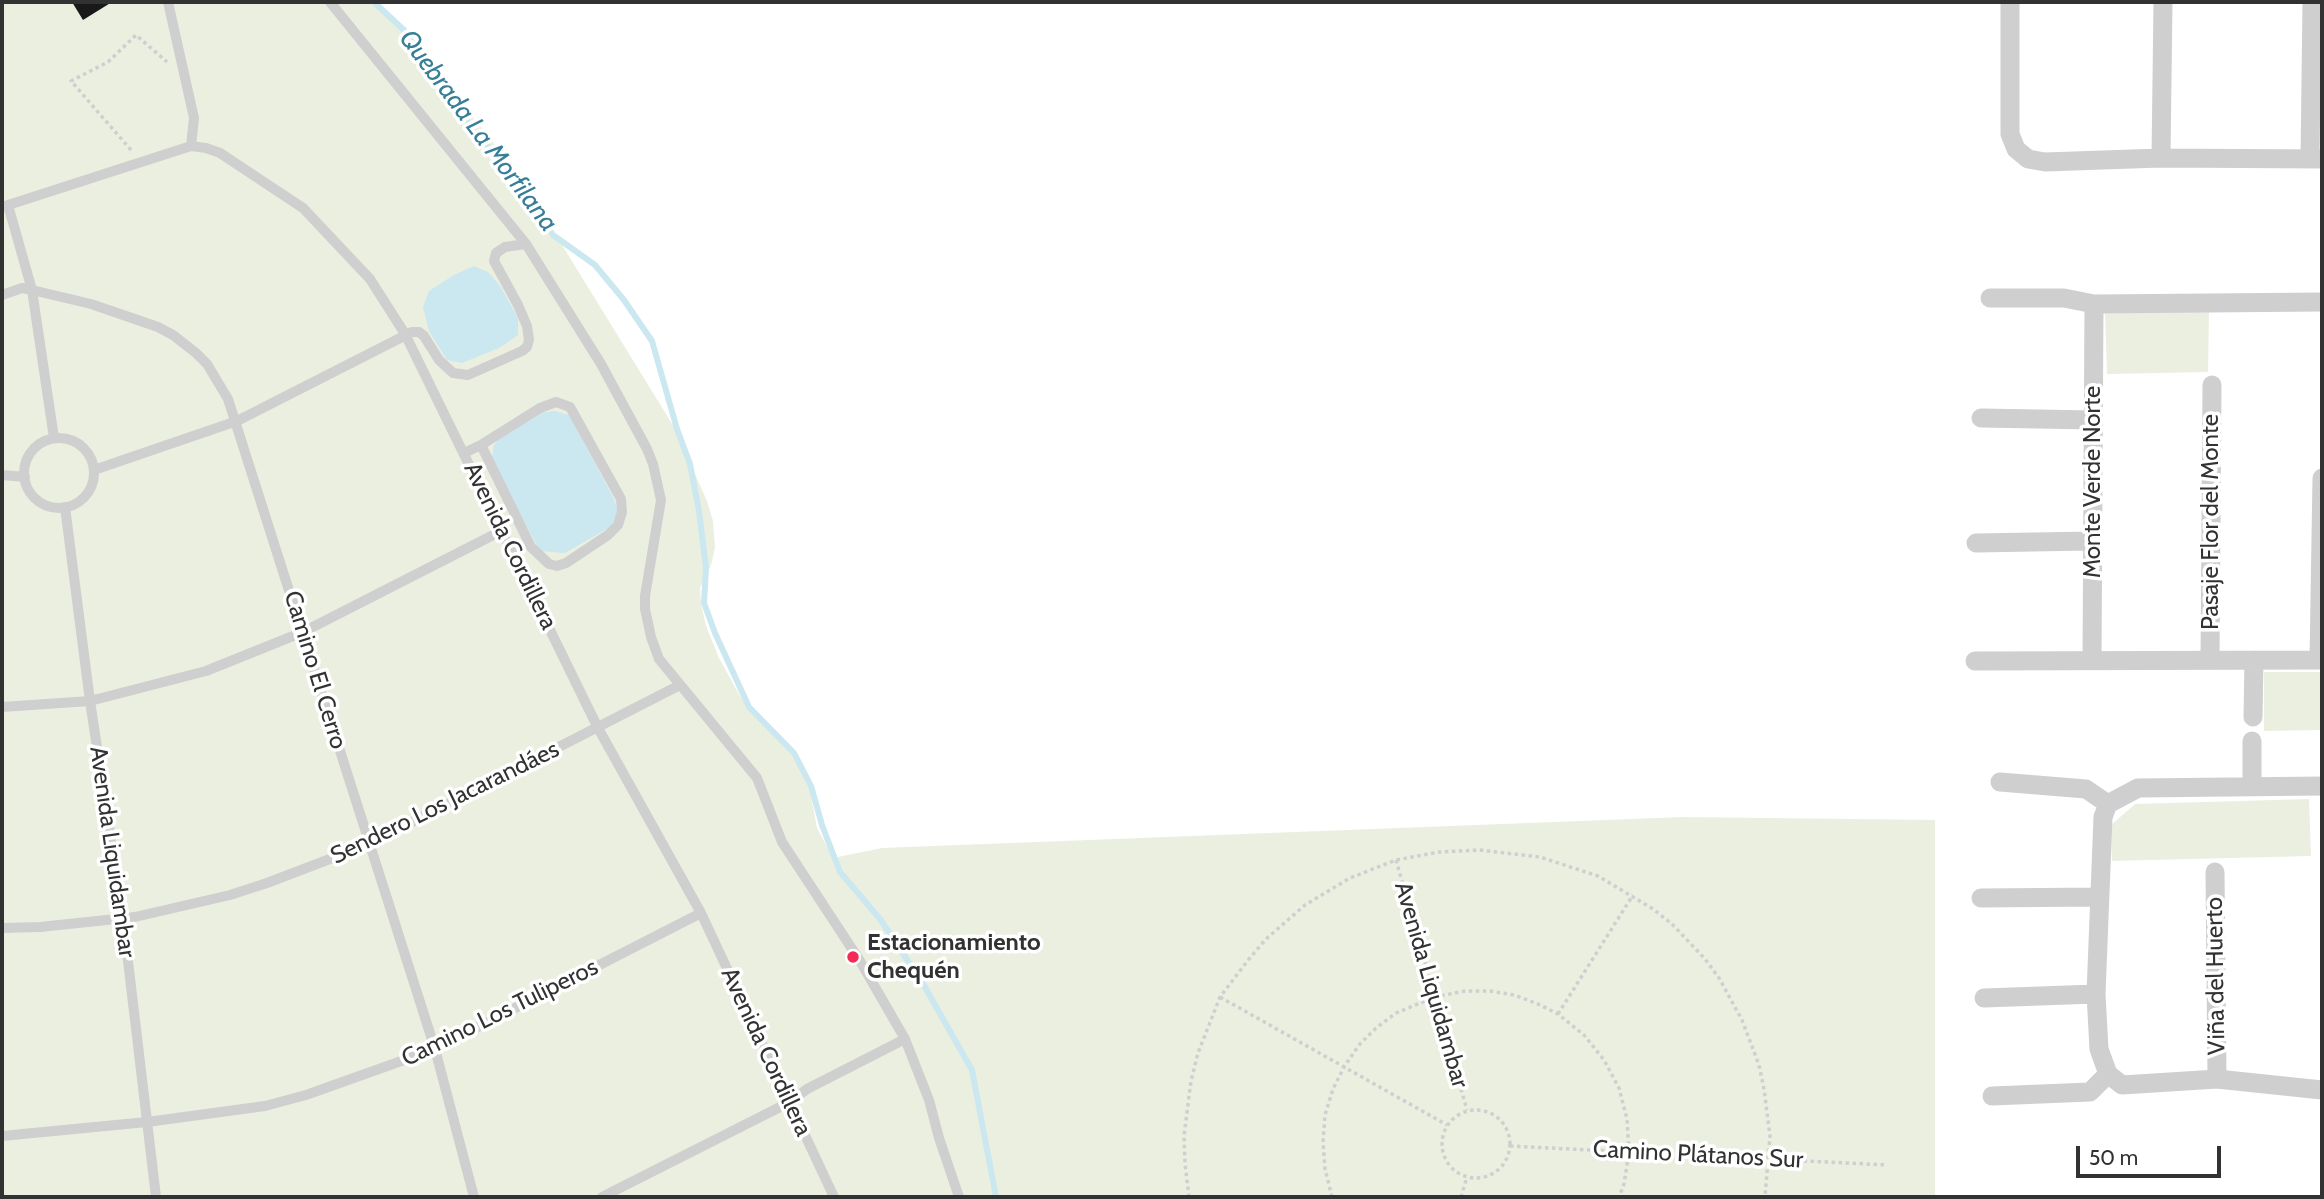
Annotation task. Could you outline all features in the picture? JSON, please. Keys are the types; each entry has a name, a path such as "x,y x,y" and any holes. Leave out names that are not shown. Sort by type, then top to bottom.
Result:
{"street":[{"path":"2010,2 2010,134 2015,149 2036,162 2161,158 2316,159 2312,2"},
{"path":"2161,158 2163,2"},
{"path":"1990,298 2064,298 2094,304 2322,302"},
{"name":"Monte Verde Norte","path":"2092,660 2094,304"},
{"name":"Pasaje Flor del Monte","path":"2210,660 2212,385"},
{"path":"1981,418 2093,420"},
{"path":"1975,661 2320,660 2322,478"},
{"path":"1976,543 2092,541"},
{"path":"2253,717 2254,660"},
{"path":"2252,741 2252,786"},
{"path":"2000,782 2086,789 2108,804"},
{"path":"2322,786 2138,788 2108,804 2103,817 2096,994 2099,1049 2108,1074 2122,1085 2217,1079 2322,1090"},
{"name":"Viña del Huerto","path":"2215,872 2217,1079"},
{"path":"1981,898 2098,897"},
{"path":"1984,998 2096,994"},
{"path":"1992,1096 2090,1092 2108,1074"}],"lane":[{"path":"54,438 32,290 5,206 191,146 194,118 168,2"},
{"path":"330,2 526,244 601,364 653,464 661,500 645,596 646,621 659,659 757,778 782,842 860,961 905,1039 926,1091 959,1197"},
{"name":"Avenida Cordillera","path":"191,146 220,153 303,208 370,279 405,334 598,728 701,913 834,1197"},
{"path":"94,470 236,421 405,334 419,332 424,336 439,360 453,373 468,375 522,351 529,340 527,326 494,261 496,253 505,247 526,244"},
{"name":"Camino El Cerro","path":"2,295 22,288 32,290 129,316 173,335 206,364 228,399 435,1049 474,1197"},
{"path":"464,453 540,408 556,402 570,407 621,499 622,512 618,525 608,535 566,563 557,566 549,564 531,547 481,445"},
{"path":"54,438 64,438 82,446 89,453 94,470 93,482 84,498 65,508 45,505 36,498 25,477 25,468 31,452 37,445 54,438"},
{"path":"2,475 25,477"},
{"name":"Avenida Liquidambar","path":"65,508 90,701 123,919 156,1197"},
{"path":"2,707 90,701 189,677 240,659 303,632 503,530"},
{"name":"Sendero Los Jacarandáes","path":"2,928 123,919 230,895 369,844 680,685"},
{"name":"Camino Los Tuliperos","path":"2,1136 147,1122 265,1106 352,1080 435,1049 701,913"},
{"path":"602,1197 790,1102 807,1089 905,1039"}],"path":[{"path":"142,162 71,81 108,62 136,35 185,79"},
{"path":"1189,1197 1185,1164 1186,1108 1198,1053 1220,998 1266,939 1306,905 1350,878 1396,860 1459,850 1520,853 1579,868 1633,895 1689,941 1712,969 1731,999 1752,1042 1765,1088 1769,1124 1765,1197"},
{"name":"Avenida Liquidambar","path":"1396,860 1466,1110"},
{"path":"1558,1014 1633,895"},
{"path":"1331,1197 1323,1142 1325,1115 1333,1089 1344,1067 1359,1045 1396,1013 1434,997 1465,991 1514,995 1558,1014 1584,1035 1604,1060 1619,1088 1627,1119 1629,1152 1625,1184 1619,1197"},
{"path":"1220,998 1447,1125"},
{"path":"1466,1110 1486,1111 1496,1116 1504,1125 1510,1146 1508,1156 1496,1171 1477,1178 1467,1177 1449,1165 1441,1145 1447,1125 1455,1116 1466,1110"},
{"name":"Camino Plátanos Sur","path":"1510,1146 1887,1165"},
{"path":"1461,1197 1467,1177"}],"shaded area":[{"path":"2,2 372,2 403,29 519,175 674,427 707,501 713,521 715,548 711,565 700,588 706,626 719,658 740,696 755,716 791,748 801,763 808,780 817,828 831,854 838,857 882,848 1683,817 1935,820 1935,1197 2,1197"},
{"path":"2209,311 2208,372 2107,374 2105,313"},
{"path":"2264,672 2322,672 2322,730 2264,731"},
{"path":"2309,799 2311,856 2112,861 2111,825 2135,804"}],"water":[{"path":"474,266 488,272 500,286 518,318 518,335 499,348 462,363 447,360 429,331 423,307 429,291"},
{"path":"555,411 569,415 613,497 619,514 610,527 565,553 540,551 492,457 494,445 507,430 536,413"}],"building":[{"path":"72,2 112,2 83,20"}],"waterway":[{"name":"Quebrada La Morfilana","path":"374,2 406,32 433,79 511,175 553,235 595,265 624,300 652,341 690,464 706,568 704,603 715,633 749,707 794,753 811,786 840,872 880,919 922,982 972,1070 996,1197"}],"place":[{"name":"Estacionamiento Chequén","path":"853,957"}]}
